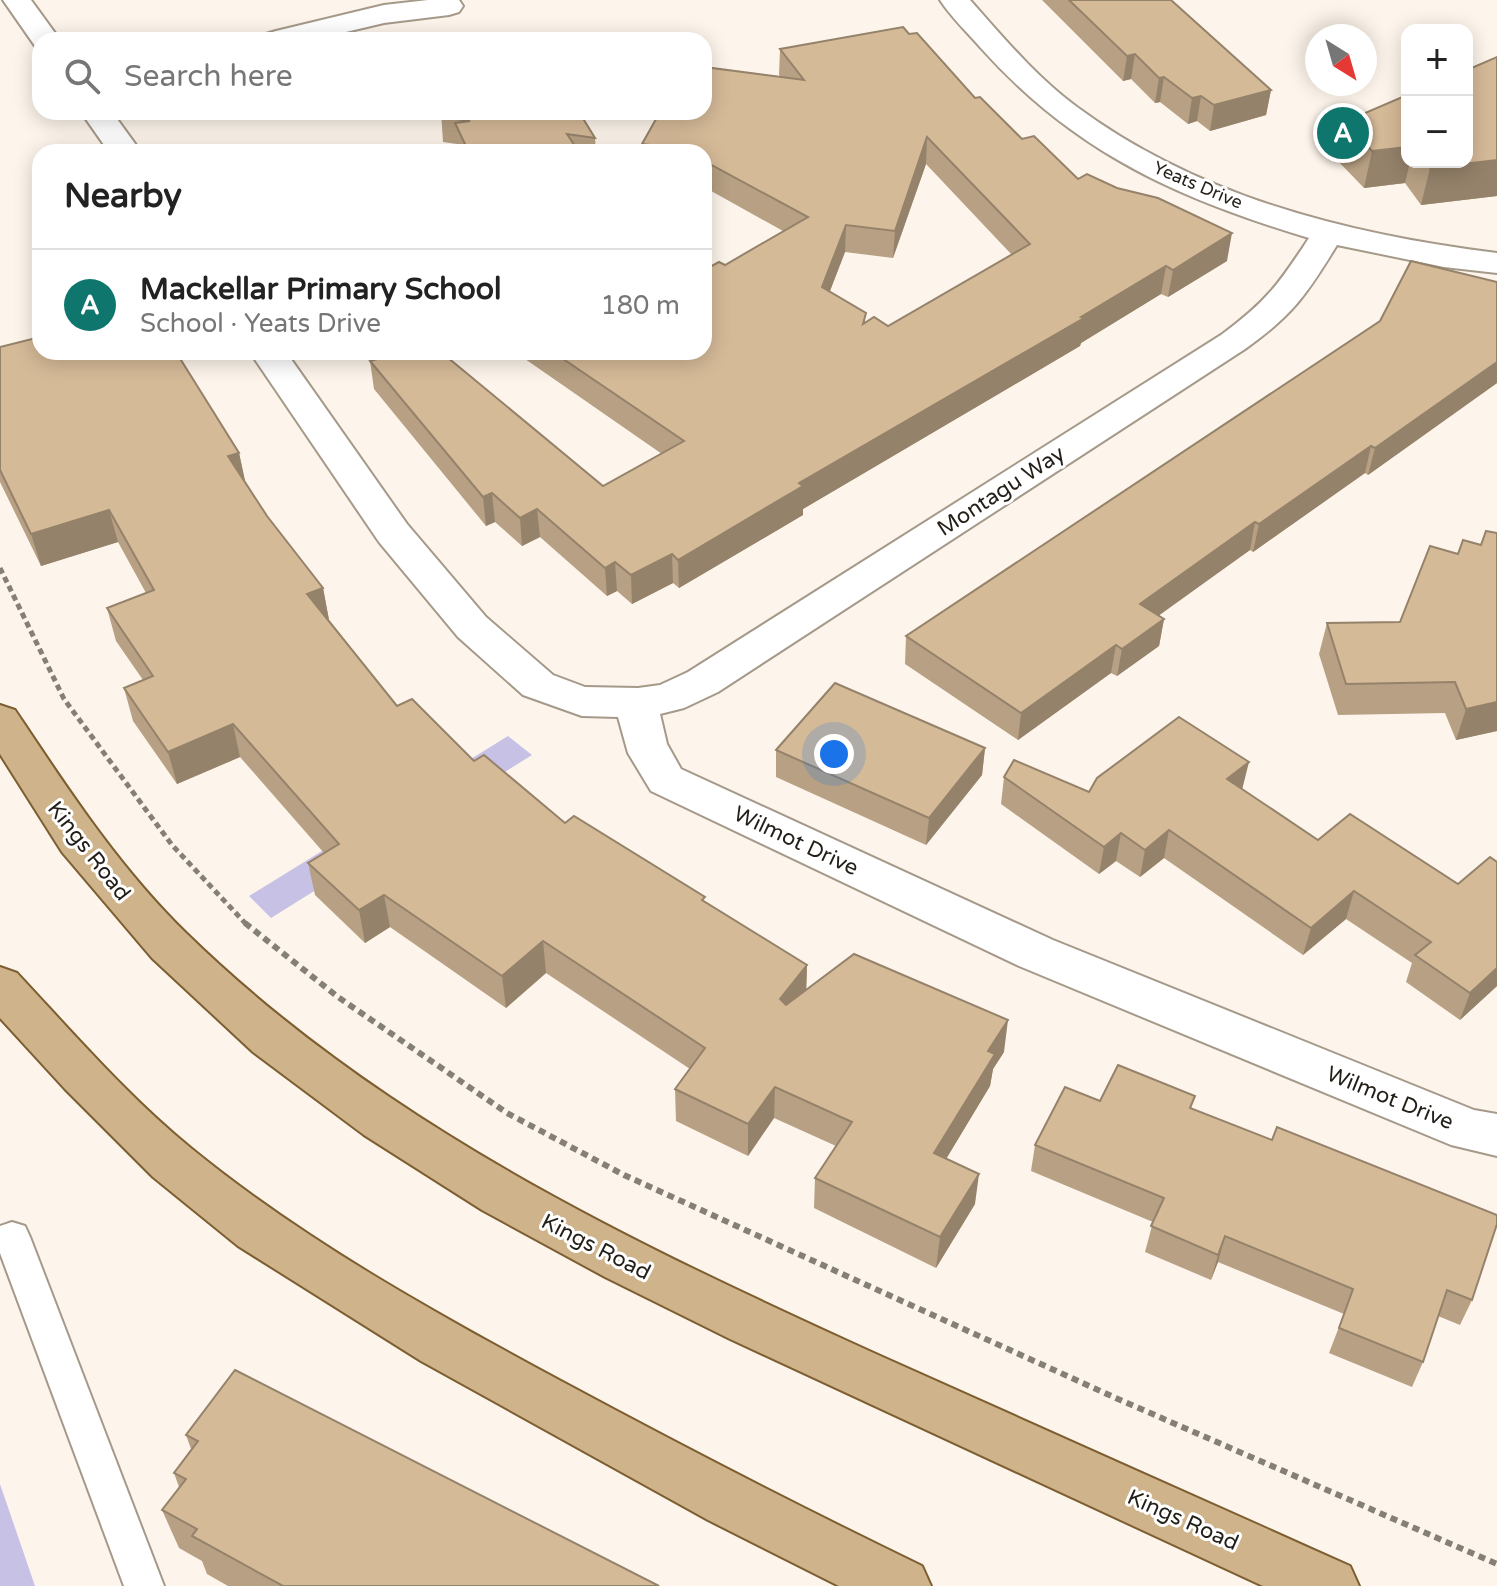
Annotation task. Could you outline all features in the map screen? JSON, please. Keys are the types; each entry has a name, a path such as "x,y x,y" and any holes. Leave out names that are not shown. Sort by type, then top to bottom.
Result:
{"main road":[{"name":"Kings Road","path":"0,720 27,768 108,881 194,970 287,1053 455,1170 523,1210 735,1317 1329,1586"},
{"path":"0,986 82,1075 171,1162 257,1230 440,1344 728,1501 901,1586"}],"street":[{"path":"17,0 39,32"},
{"name":"Yeats Drive","path":"954,0 1037,90 1092,133 1148,164 1210,193 1329,232 1456,258 1497,263"},
{"path":"309,32 384,14 449,6"},
{"path":"102,120 119,144"},
{"name":"Montagu Way","path":"638,703 669,698 703,682 1233,342 1265,319 1288,296 1329,232"},
{"path":"274,360 393,533 472,627 538,685 582,701 638,703"},
{"name":"Wilmot Drive","path":"638,703 640,732 652,762 666,780 1036,953 1469,1130 1497,1135"}],"lane":[{"path":"12,1237 144,1586"}],"path":[{"path":"0,568 64,699 172,845 248,926 338,997 507,1113 624,1175 1118,1399 1497,1564"}],"shaded area":[{"path":"508,736 532,755 271,918 249,896"},
{"path":"0,1484 35,1586 0,1586"}],"building":[{"path":"1069,0 1171,0 1271,90 1214,105 1201,96 1192,98 1164,77 1159,78 1135,54 1127,56"},
{"path":"903,27 909,34 917,33 975,98 980,97 1022,139 1034,136 1078,179 1087,174 1117,188 1158,198 1232,233 1173,270 1166,266 1081,317 1084,318 799,483 803,486 678,560 672,554 631,575 615,562 605,568 537,509 520,518 492,493 483,497 370,361 451,360 603,486 684,441 565,360 712,360 712,266 719,262 725,265 808,217 712,165 712,144 642,144 656,120 712,120 712,68 804,80 780,49","holes":["927,137 1030,244 888,326 874,317 863,324 866,313 822,287 846,225 895,231"]},
{"path":"1497,57 1497,160 1473,163 1473,67"},
{"path":"1401,98 1401,148 1372,151 1344,122"},
{"path":"463,120 584,120 595,138 567,134 574,144 465,144 455,123 470,121"},
{"path":"1411,261 1497,282 1497,362 1375,448 1371,446 1259,524 1255,522 1140,604 1164,619 1122,649 1116,645 1021,713 906,636 1380,321"},
{"path":"32,339 32,360 181,360 239,453 228,456 267,516 323,588 307,594 397,706 412,699 474,761 484,755 565,823 574,816 807,965 780,999 786,1005 854,954 1008,1020 988,1051 995,1054 934,1153 979,1174 940,1237 815,1178 852,1122 775,1087 748,1124 675,1089 705,1048 543,941 502,976 384,895 359,910 308,863 339,844 233,724 168,752 124,688 153,676 107,608 154,590 109,510 31,534 0,470 0,347"},
{"path":"1486,531 1497,533 1497,702 1466,709 1455,682 1346,684 1327,623 1400,622 1430,546 1458,554 1463,540 1481,545"},
{"path":"835,683 985,748 929,818 776,750"},
{"path":"1179,717 1249,762 1227,779 1318,840 1350,814 1458,884 1490,857 1497,862 1497,968 1470,993 1415,955 1431,942 1354,891 1311,928 1169,830 1145,850 1121,833 1104,847 1004,777 1014,760 1089,792 1097,778"},
{"path":"1118,1065 1195,1096 1190,1108 1272,1140 1277,1127 1497,1215 1497,1224 1472,1300 1447,1290 1423,1362 1339,1328 1353,1289 1225,1236 1218,1255 1151,1226 1164,1198 1035,1145 1065,1087 1100,1101"},
{"path":"235,1370 659,1586 283,1586 192,1536 197,1529 162,1510 186,1479 174,1473 198,1441 186,1435"}],"place":[{"name":"Mackellar Primary School","path":"1343,133"}]}
